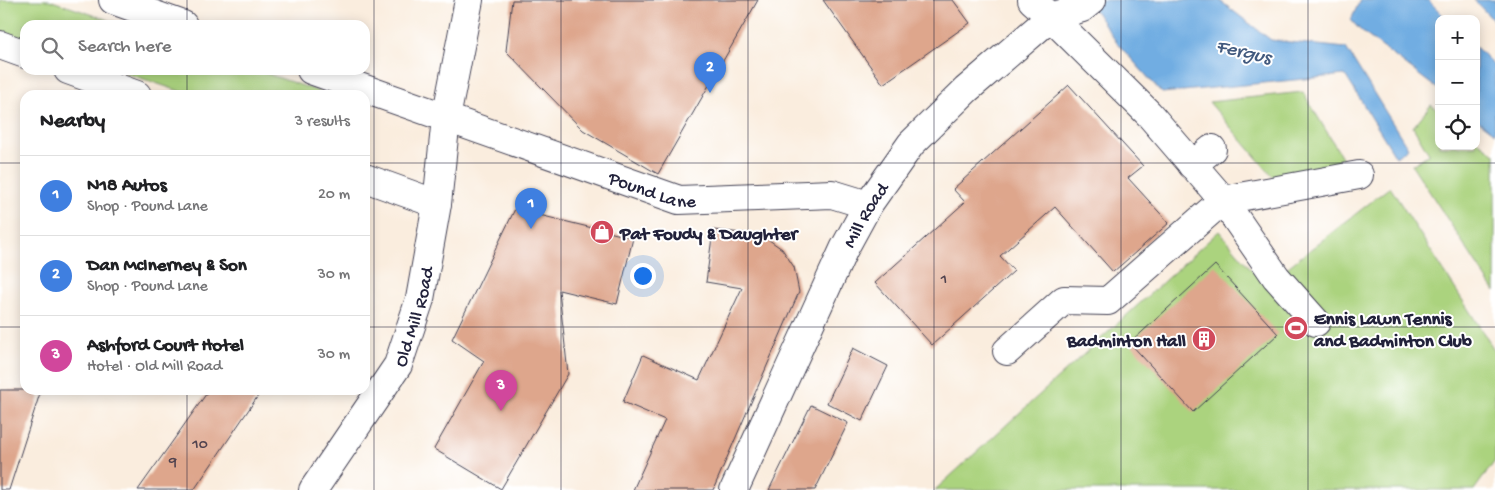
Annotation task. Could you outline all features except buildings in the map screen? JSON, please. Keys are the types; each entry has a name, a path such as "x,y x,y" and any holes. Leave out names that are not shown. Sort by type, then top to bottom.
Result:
{"street":[{"path":"112,0 169,20"},
{"name":"Old Mill Road","path":"313,490 398,365 420,299 438,204 446,118 469,0"},
{"name":"Mill Road","path":"734,490 844,249 868,206 911,144 966,90 1041,9 1087,4"},
{"path":"1041,9 1149,114 1202,157 1223,200 1276,277 1316,322"},
{"path":"0,45 20,52"},
{"path":"82,75 123,90"},
{"name":"Pound Lane","path":"325,75 367,90"},
{"name":"Pound Lane","path":"370,91 679,200 832,194 868,206"},
{"path":"1007,351 1064,300 1108,300 1223,200 1359,175"},
{"path":"370,180 438,204"}],"green space":[{"path":"0,0 49,0 108,20 20,20 20,37 0,31"},
{"path":"132,75 271,75 315,90 176,90"},
{"path":"1303,92 1346,164 1279,184 1209,102"},
{"path":"1431,105 1435,108 1435,150 1480,150 1480,143 1495,154 1495,292 1412,165 1429,154 1413,127"},
{"name":"Ennis Lawn Tennis and Badminton Club","path":"1390,187 1495,351 1495,461 1474,490 935,490 1219,231 1265,285"}],"water":[{"name":"Fergus","path":"1088,0 1219,0 1271,40 1346,48 1408,148 1396,157 1345,75 1162,93 1117,43"},
{"path":"1360,0 1428,0 1443,15 1435,15 1435,87 1361,31 1351,20"},
{"path":"1474,0 1495,0 1495,22"},
{"path":"1480,51 1495,66 1495,133 1480,122"}],"place":[{"name":"Dan McInerney & Son","path":"710,93"},
{"name":"N18 Autos","path":"531,229"},
{"name":"Pat Foudy & Daughter","path":"602,232"},
{"name":"Ennis Lawn Tennis and Badminton Club","path":"1296,328"},
{"name":"Badminton Hall","path":"1204,339"},
{"name":"Ashford Court Hotel","path":"501,411"}]}
